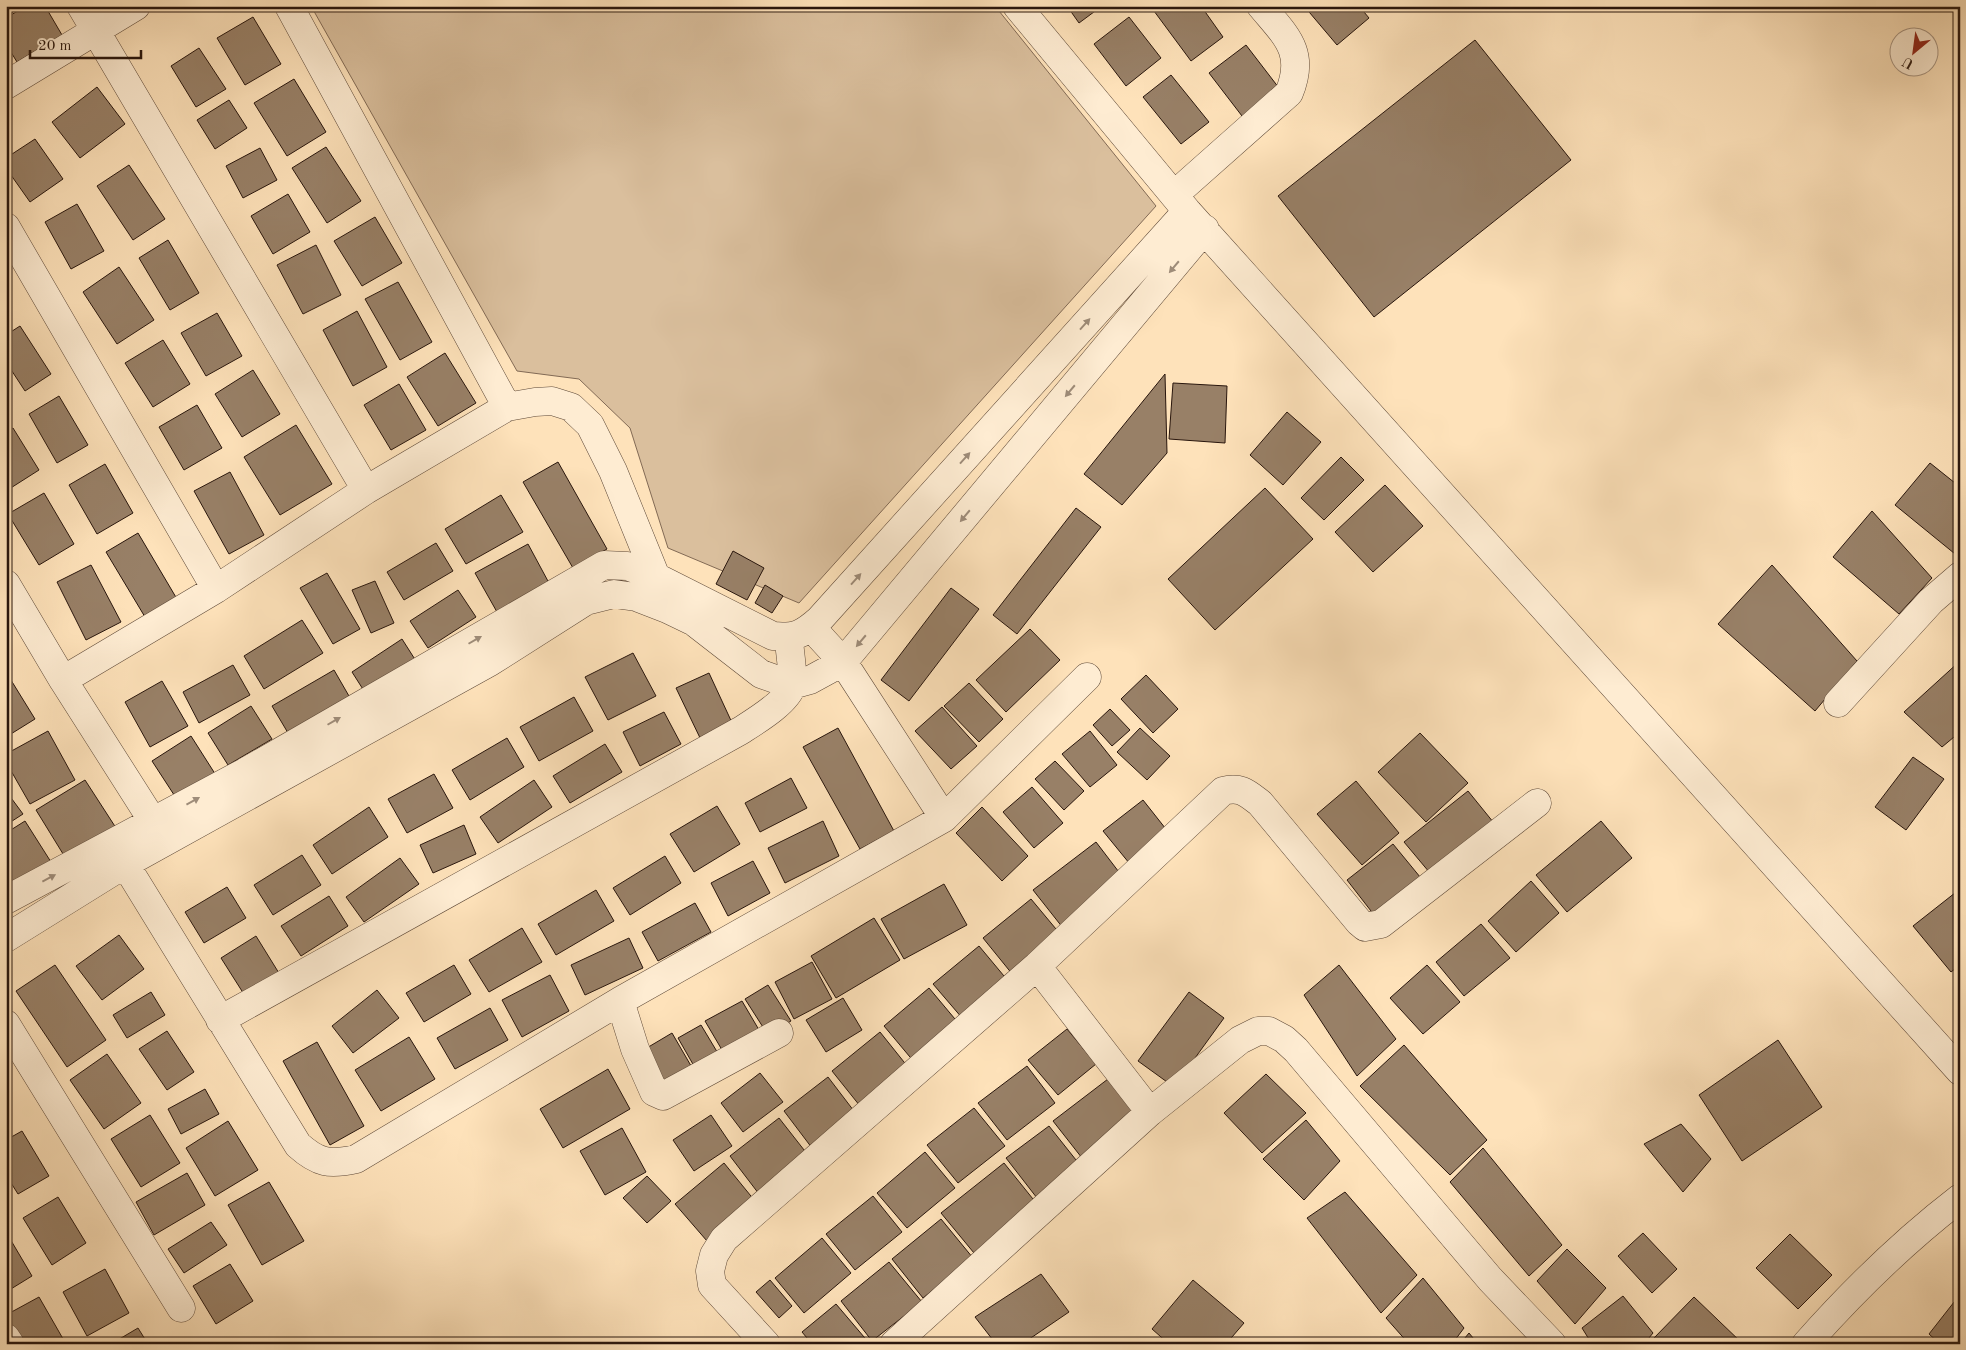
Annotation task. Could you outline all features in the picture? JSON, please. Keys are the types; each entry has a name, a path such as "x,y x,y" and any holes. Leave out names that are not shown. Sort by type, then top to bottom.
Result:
{"street":[{"path":"81,6 366,490"},
{"path":"6,85 136,6"},
{"path":"288,6 507,407"},
{"path":"1017,6 1189,212 1960,1071"},
{"path":"6,938 125,864 490,662 586,600 614,594 636,598 667,609 694,622 761,674 792,685 810,680 843,662 1189,212 1289,93 1295,79 1296,60 1289,41 1261,6"},
{"path":"220,1020 740,732 770,710 784,697 792,685 800,632 1189,212"},
{"path":"6,227 216,588"},
{"path":"63,680 216,588 366,490 507,407 535,402 552,401 571,407 590,425 613,472 656,577"},
{"path":"6,900 122,837 154,823 604,565 627,566 656,577 773,636 800,632 843,662 944,818"},
{"path":"1838,703 1931,601 1960,576"},
{"path":"6,584 63,680 154,823"},
{"path":"125,864 298,1145 311,1157 325,1162 342,1162 356,1159 620,1001 944,818 1087,677"},
{"path":"766,1344 712,1284 710,1271 714,1255 724,1240 1037,966 1223,791 1234,788 1246,793 1260,803 1365,927 1381,924 1538,803"},
{"path":"1037,966 1150,1112"},
{"path":"620,1001 635,1049 654,1092 663,1096 779,1034"},
{"path":"6,1024 180,1308"},
{"path":"894,1344 1150,1112 1240,1040 1258,1031 1269,1031 1284,1039 1296,1050 1490,1280 1552,1344"},
{"path":"1811,1342 1919,1230 1960,1198"},
{"path":"6,1338 10,1344"}],"shaded area":[{"path":"311,6 995,6 1156,206 799,603 668,548 630,428 579,379 517,371"}],"building":[{"path":"26,6 45,6 62,35 17,62 6,44 6,18"},
{"path":"1067,6 1102,6 1079,23"},
{"path":"1160,6 1201,6 1223,37 1191,61 1154,11"},
{"path":"1304,6 1359,6 1369,18 1337,45"},
{"path":"253,17 281,64 245,85 217,38"},
{"path":"1129,17 1161,58 1126,86 1094,44"},
{"path":"1475,40 1571,160 1374,317 1278,196"},
{"path":"1246,45 1279,88 1242,116 1209,73"},
{"path":"199,48 226,89 196,107 171,66"},
{"path":"1171,75 1209,122 1181,144 1143,97"},
{"path":"294,79 326,132 287,156 254,103"},
{"path":"97,87 125,124 80,158 52,122"},
{"path":"229,100 247,128 215,149 197,120"},
{"path":"35,139 63,179 30,202 6,168 6,158"},
{"path":"326,147 361,201 327,223 292,168"},
{"path":"260,148 277,180 243,198 226,166"},
{"path":"129,165 165,219 133,240 97,186"},
{"path":"288,194 310,232 273,254 251,216"},
{"path":"77,204 104,251 71,269 45,222"},
{"path":"375,217 402,263 362,286 334,241"},
{"path":"168,240 199,293 170,310 139,258"},
{"path":"316,245 341,295 303,314 277,265"},
{"path":"119,267 154,320 117,344 83,292"},
{"path":"398,282 432,342 400,360 365,299"},
{"path":"357,311 387,367 353,386 323,330"},
{"path":"217,313 242,356 206,376 181,333"},
{"path":"20,326 51,374 25,391 6,362 6,335"},
{"path":"163,340 190,384 153,407 125,363"},
{"path":"445,353 476,403 438,426 407,377"},
{"path":"253,370 280,414 242,437 215,394"},
{"path":"1165,374 1167,453 1122,505 1084,474"},
{"path":"1173,383 1227,386 1225,443 1169,439"},
{"path":"399,384 426,430 391,450 364,405"},
{"path":"59,396 88,445 57,463 29,414"},
{"path":"197,405 222,448 184,470 159,427"},
{"path":"1287,412 1321,442 1283,485 1250,455"},
{"path":"296,425 332,484 280,515 244,457"},
{"path":"13,428 39,470 6,491 6,432"},
{"path":"1341,457 1364,480 1324,520 1301,498"},
{"path":"558,462 607,549 573,568 523,482"},
{"path":"1930,463 1960,487 1960,558 1895,505"},
{"path":"105,464 133,513 97,534 69,485"},
{"path":"230,472 264,535 229,554 194,491"},
{"path":"1385,485 1423,526 1373,572 1335,532"},
{"path":"1265,488 1313,539 1215,630 1168,579"},
{"path":"44,493 74,544 39,565 8,514"},
{"path":"501,495 523,532 466,564 445,529"},
{"path":"1076,508 1101,527 1017,634 993,615"},
{"path":"1872,511 1932,578 1899,614 1833,557"},
{"path":"138,533 177,599 145,617 106,552"},
{"path":"436,543 453,571 404,600 387,572"},
{"path":"528,544 549,583 497,612 475,573"},
{"path":"733,551 764,568 747,600 716,584"},
{"path":"91,565 121,622 86,640 57,582"},
{"path":"1772,565 1857,661 1815,711 1718,624"},
{"path":"327,573 360,629 333,644 300,588"},
{"path":"375,581 394,623 371,633 352,590"},
{"path":"765,585 783,596 772,613 755,603"},
{"path":"951,588 979,609 909,701 881,680"},
{"path":"458,590 476,617 428,648 410,621"},
{"path":"302,620 323,653 264,689 244,656"},
{"path":"1030,629 1060,660 1006,712 976,680"},
{"path":"402,639 416,661 366,694 352,672"},
{"path":"633,653 656,696 608,720 585,677"},
{"path":"1960,661 1960,732 1942,747 1904,712"},
{"path":"233,665 250,695 199,723 183,692"},
{"path":"334,670 353,703 291,738 272,706"},
{"path":"6,672 35,719 6,737"},
{"path":"709,673 734,727 702,742 676,688"},
{"path":"1146,675 1178,709 1153,733 1121,699"},
{"path":"162,681 188,726 150,747 125,702"},
{"path":"969,683 1003,719 979,742 944,706"},
{"path":"574,697 593,731 539,761 520,727"},
{"path":"251,706 272,739 228,765 208,733"},
{"path":"942,707 977,746 951,769 915,731"},
{"path":"1110,709 1130,730 1112,746 1093,725"},
{"path":"664,712 681,744 640,766 623,732"},
{"path":"838,728 894,831 860,849 803,747"},
{"path":"1140,728 1170,756 1147,780 1117,752"},
{"path":"48,731 75,780 30,804 6,762 6,754"},
{"path":"1090,731 1117,765 1090,787 1062,754"},
{"path":"1420,733 1468,783 1426,822 1378,772"},
{"path":"191,736 219,780 180,804 152,761"},
{"path":"507,738 524,767 470,800 452,770"},
{"path":"605,744 622,772 570,803 553,776"},
{"path":"1913,757 1944,779 1906,830 1875,807"},
{"path":"1055,761 1084,791 1064,810 1035,779"},
{"path":"434,774 453,808 407,833 388,799"},
{"path":"791,778 807,808 760,832 745,803"},
{"path":"85,780 118,831 68,862 36,810"},
{"path":"534,780 552,807 498,843 480,817"},
{"path":"1356,781 1399,833 1362,865 1317,814"},
{"path":"1032,787 1063,823 1034,848 1003,812"},
{"path":"6,791 23,814 6,825"},
{"path":"1468,791 1498,828 1435,879 1404,842"},
{"path":"1143,800 1173,838 1134,869 1103,831"},
{"path":"717,806 740,844 694,872 670,834"},
{"path":"369,807 388,837 332,874 313,845"},
{"path":"982,807 1028,856 1002,881 956,833"},
{"path":"25,821 51,862 10,887 6,882 6,833"},
{"path":"823,821 839,856 785,883 768,848"},
{"path":"1601,821 1632,858 1567,912 1536,875"},
{"path":"464,825 476,854 433,873 420,845"},
{"path":"1096,842 1125,880 1063,928 1033,890"},
{"path":"1393,844 1425,883 1378,920 1347,880"},
{"path":"302,855 321,885 273,915 254,885"},
{"path":"665,856 681,883 630,915 613,888"},
{"path":"400,858 419,884 364,922 346,897"},
{"path":"753,861 770,893 728,916 711,883"},
{"path":"1531,881 1559,913 1516,952 1488,921"},
{"path":"944,884 967,925 904,959 881,919"},
{"path":"227,887 246,918 204,943 185,912"},
{"path":"1960,889 1960,965 1951,972 1913,926"},
{"path":"596,890 614,921 556,955 538,924"},
{"path":"329,896 348,926 301,956 281,926"},
{"path":"1031,899 1061,935 1013,975 983,938"},
{"path":"695,903 711,932 658,961 642,932"},
{"path":"874,918 900,960 836,998 811,956"},
{"path":"1481,924 1510,958 1464,996 1436,962"},
{"path":"522,928 542,962 489,992 469,960"},
{"path":"119,935 144,969 102,1000 76,966"},
{"path":"256,936 282,978 247,999 221,958"},
{"path":"629,938 643,968 585,995 571,965"},
{"path":"979,946 1009,982 963,1019 933,984"},
{"path":"812,962 832,999 794,1019 775,982"},
{"path":"55,965 106,1040 67,1067 16,991"},
{"path":"454,965 471,994 424,1022 406,993"},
{"path":"1339,965 1396,1039 1357,1076 1304,995"},
{"path":"1427,965 1460,1002 1423,1034 1390,998"},
{"path":"550,975 569,1011 522,1037 502,1000"},
{"path":"768,985 791,1021 768,1035 745,999"},
{"path":"929,988 960,1025 915,1063 884,1026"},
{"path":"377,990 399,1018 353,1053 332,1026"},
{"path":"151,992 165,1015 127,1038 113,1015"},
{"path":"1189,992 1224,1018 1174,1087 1138,1061"},
{"path":"843,998 862,1030 826,1052 806,1020"},
{"path":"742,1001 762,1035 725,1055 705,1021"},
{"path":"490,1008 508,1040 455,1069 437,1038"},
{"path":"701,1025 722,1060 698,1073 678,1038"},
{"path":"1067,1029 1096,1064 1058,1095 1028,1060"},
{"path":"167,1031 194,1072 167,1090 139,1049"},
{"path":"880,1032 908,1067 860,1106 832,1071"},
{"path":"672,1033 694,1071 663,1090 640,1052"},
{"path":"409,1037 435,1079 381,1111 355,1070"},
{"path":"1778,1040 1822,1107 1742,1161 1699,1095"},
{"path":"317,1042 364,1126 330,1145 283,1061"},
{"path":"1404,1045 1487,1140 1450,1175 1360,1086"},
{"path":"107,1054 141,1103 104,1129 70,1080"},
{"path":"1027,1066 1055,1103 1007,1140 978,1103"},
{"path":"608,1069 630,1109 563,1148 540,1109"},
{"path":"760,1073 783,1102 743,1132 721,1103"},
{"path":"1266,1074 1306,1113 1262,1153 1224,1113"},
{"path":"828,1077 857,1115 812,1148 784,1111"},
{"path":"1108,1079 1137,1116 1082,1158 1053,1121"},
{"path":"205,1089 219,1114 181,1134 168,1109"},
{"path":"974,1108 1005,1146 958,1183 927,1145"},
{"path":"150,1115 180,1163 141,1187 111,1139"},
{"path":"711,1115 732,1146 694,1171 673,1140"},
{"path":"779,1118 808,1155 759,1194 730,1156"},
{"path":"1306,1120 1340,1161 1304,1200 1263,1159"},
{"path":"228,1121 258,1170 215,1196 186,1148"},
{"path":"1681,1124 1711,1159 1683,1192 1644,1144"},
{"path":"1049,1126 1080,1165 1037,1198 1006,1158"},
{"path":"622,1128 646,1172 605,1195 580,1151"},
{"path":"22,1131 49,1176 18,1194 6,1175 6,1140"},
{"path":"1483,1148 1562,1245 1529,1276 1450,1182"},
{"path":"925,1152 955,1188 907,1228 877,1193"},
{"path":"724,1163 755,1201 707,1241 675,1204"},
{"path":"1004,1163 1037,1204 974,1253 941,1213"},
{"path":"187,1173 205,1205 154,1235 136,1202"},
{"path":"647,1176 671,1201 647,1223 623,1198"},
{"path":"269,1182 304,1241 262,1265 228,1205"},
{"path":"1345,1192 1417,1275 1381,1313 1307,1218"},
{"path":"873,1196 902,1232 855,1270 826,1234"},
{"path":"58,1197 86,1243 52,1265 23,1218"},
{"path":"941,1219 973,1258 923,1298 892,1259"},
{"path":"211,1222 227,1245 184,1273 168,1249"},
{"path":"6,1232 32,1276 6,1292"},
{"path":"1643,1233 1677,1269 1652,1293 1618,1256"},
{"path":"1790,1234 1832,1275 1798,1309 1756,1268"},
{"path":"822,1238 851,1273 804,1313 775,1278"},
{"path":"1567,1249 1606,1288 1575,1324 1537,1281"},
{"path":"889,1262 922,1302 872,1341 841,1301"},
{"path":"230,1264 253,1301 216,1324 193,1286"},
{"path":"105,1269 129,1313 87,1336 63,1292"},
{"path":"1041,1274 1069,1312 1022,1344 996,1344 975,1317"},
{"path":"1423,1278 1464,1328 1452,1344 1409,1344 1386,1318"},
{"path":"770,1280 792,1306 779,1318 756,1292"},
{"path":"1193,1280 1244,1323 1226,1344 1169,1344 1152,1329"},
{"path":"1623,1296 1653,1333 1644,1344 1592,1344 1582,1328"},
{"path":"39,1297 66,1344 21,1344 6,1319 6,1315"},
{"path":"1694,1297 1743,1344 1658,1344 1653,1339"},
{"path":"1958,1297 1960,1344 1940,1344 1929,1334"},
{"path":"836,1304 870,1344 812,1344 802,1332"},
{"path":"138,1328 148,1344 111,1344"},
{"path":"1469,1333 1478,1344 1460,1344"}]}
